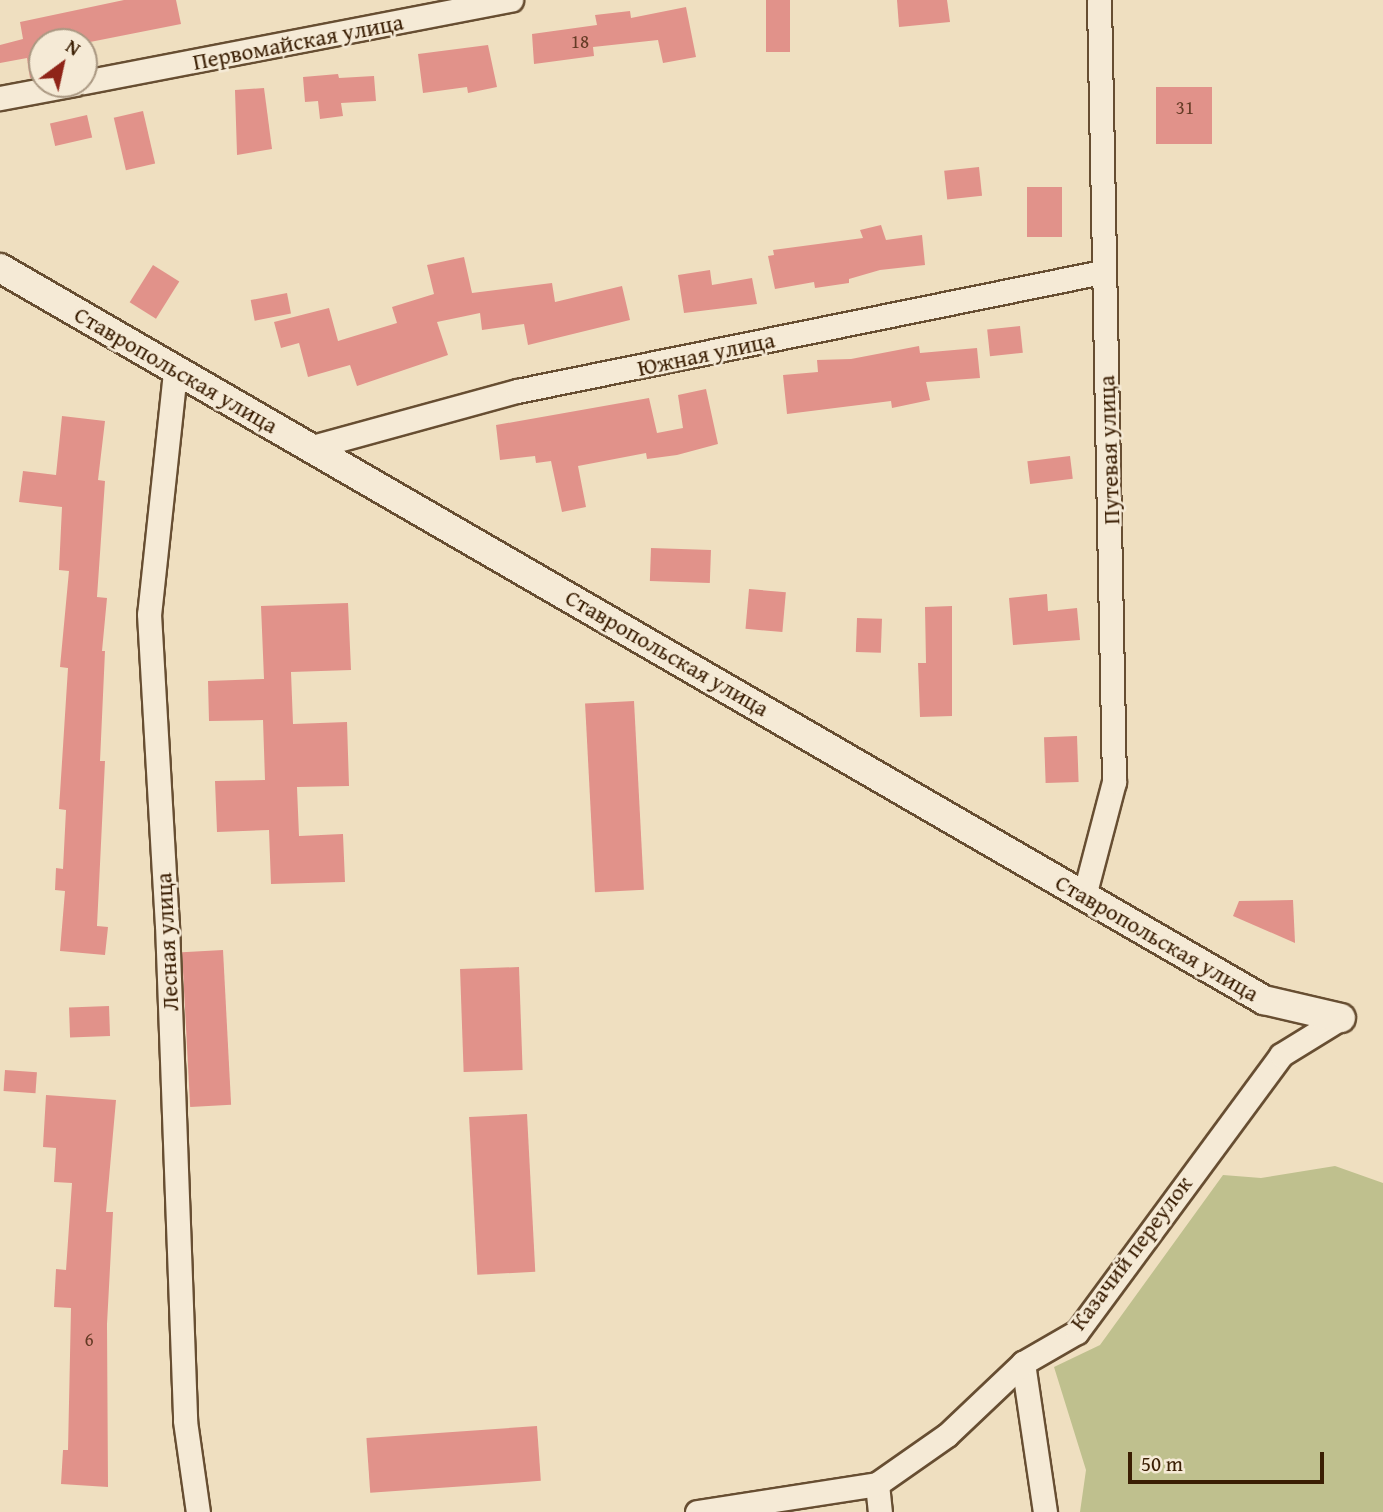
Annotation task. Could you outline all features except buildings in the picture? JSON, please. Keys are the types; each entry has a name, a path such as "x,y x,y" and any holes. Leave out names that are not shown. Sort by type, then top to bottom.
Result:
{"street":[{"name":"Первомайская улица","path":"98,79 511,0"},
{"name":"Путевая улица","path":"1084,896 1114,782 1114,635 1102,272 1099,0"},
{"path":"0,98 28,93"},
{"name":"Ставропольская улица","path":"0,268 175,372 312,447 1264,1000 1341,1018"},
{"name":"Южная улица","path":"312,447 517,391 1102,272"},
{"name":"Лесная улица","path":"175,372 149,614 167,925 185,1421 198,1512"},
{"name":"Казачий переулок","path":"697,1512 877,1484 947,1435 1023,1363 1077,1332 1281,1055 1341,1018"},
{"path":"1023,1363 1045,1512"},
{"path":"877,1484 880,1512"}],"green space":[{"path":"1335,1166 1383,1183 1383,1512 1080,1512 1086,1470 1054,1367 1100,1345 1223,1175 1261,1178"}]}
